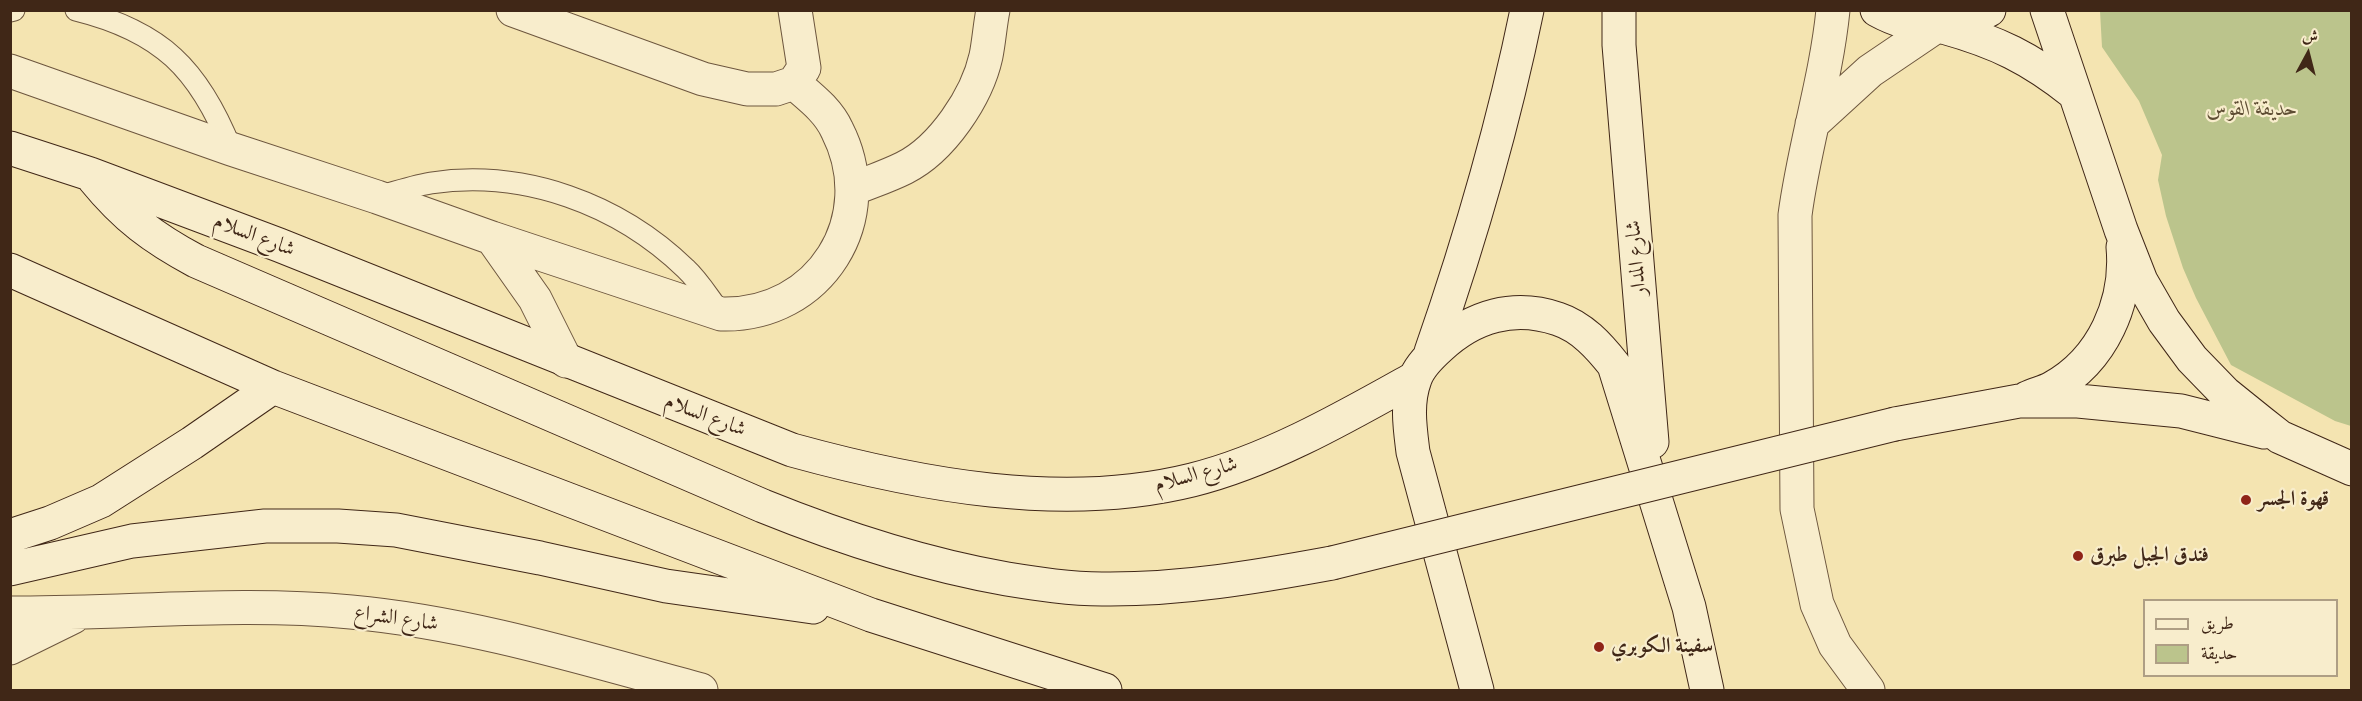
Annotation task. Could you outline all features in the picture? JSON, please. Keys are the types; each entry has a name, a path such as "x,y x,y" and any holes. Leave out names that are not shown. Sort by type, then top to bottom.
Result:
{"street":[{"path":"513,10 703,79 747,89 776,88 794,83 804,68 795,10"},
{"path":"853,189 906,167 928,151 947,132 964,108 977,83 986,56 993,10"},
{"path":"1477,690 1413,452 1409,420 1410,399 1479,206 1500,130 1527,10"},
{"name":"شارع المدار","path":"1619,10 1619,45 1658,506"},
{"path":"1619,45 1629,10"},
{"path":"1833,10 1830,42 1801,169 1795,215 1797,509 1817,604 1835,645 1868,690"},
{"path":"1877,10 1894,20 1914,26 1939,27 1979,37 2013,51 2045,69 2074,93"},
{"path":"1812,124 1870,71 1939,27 1967,22 1989,10"},
{"path":"2047,10 2121,230 2141,281 2164,321 2192,359 2225,393 2280,437"},
{"path":"10,71 231,149 721,314 748,313 764,309 789,299 811,283 829,264 842,240 850,215 853,189 849,157 837,128 818,103 794,83"},
{"name":"شارع السلام","path":"10,148 90,174 279,245 566,362 792,450 860,469 989,489 1054,494 1111,494 1193,480 1258,457 1340,419 1422,367 1456,332 1488,316 1525,312 1560,319 1591,338 1614,365 1658,506"},
{"path":"90,174 112,201 136,224 165,244 196,261 763,506 824,531 896,554 990,576 1044,585 1100,589 1215,583 1332,563 1895,424 2019,401 2078,401 2181,411 2231,422 2280,437 2352,469"},
{"path":"2019,401 2053,387 2082,365 2105,336 2120,303 2125,266 2121,230"},
{"path":"492,238 535,299 566,362"},
{"path":"10,270 273,387 871,615 1105,690"},
{"path":"10,536 50,523 101,501 192,443 273,387"},
{"path":"1658,506 1689,608 1707,690"},
{"path":"10,569 132,542 265,526 338,526 396,530 540,558 666,586 871,615"},
{"name":"شارع الشراع","path":"10,613 274,608 350,612 404,618 499,636 701,690"},
{"path":"1689,608 1731,690"},
{"path":"10,648 83,612"}],"lane":[{"path":"76,10 109,19 126,27 173,56 198,84 217,115 231,149"},
{"path":"377,197 431,183 487,180 543,188 564,195 596,206 644,234 687,270 721,314"}],"green space":[{"name":"حديقة القوس","path":"2100,11 2351,11 2351,426 2335,421 2231,365 2183,268 2166,216 2158,180 2162,155 2139,101 2102,47"}],"place":[{"name":"قهوة الجسر","path":"2246,500"},
{"name":"فندق الجبل طبرق","path":"2078,556"},
{"name":"سفينة الكوبري","path":"1599,647"}]}
